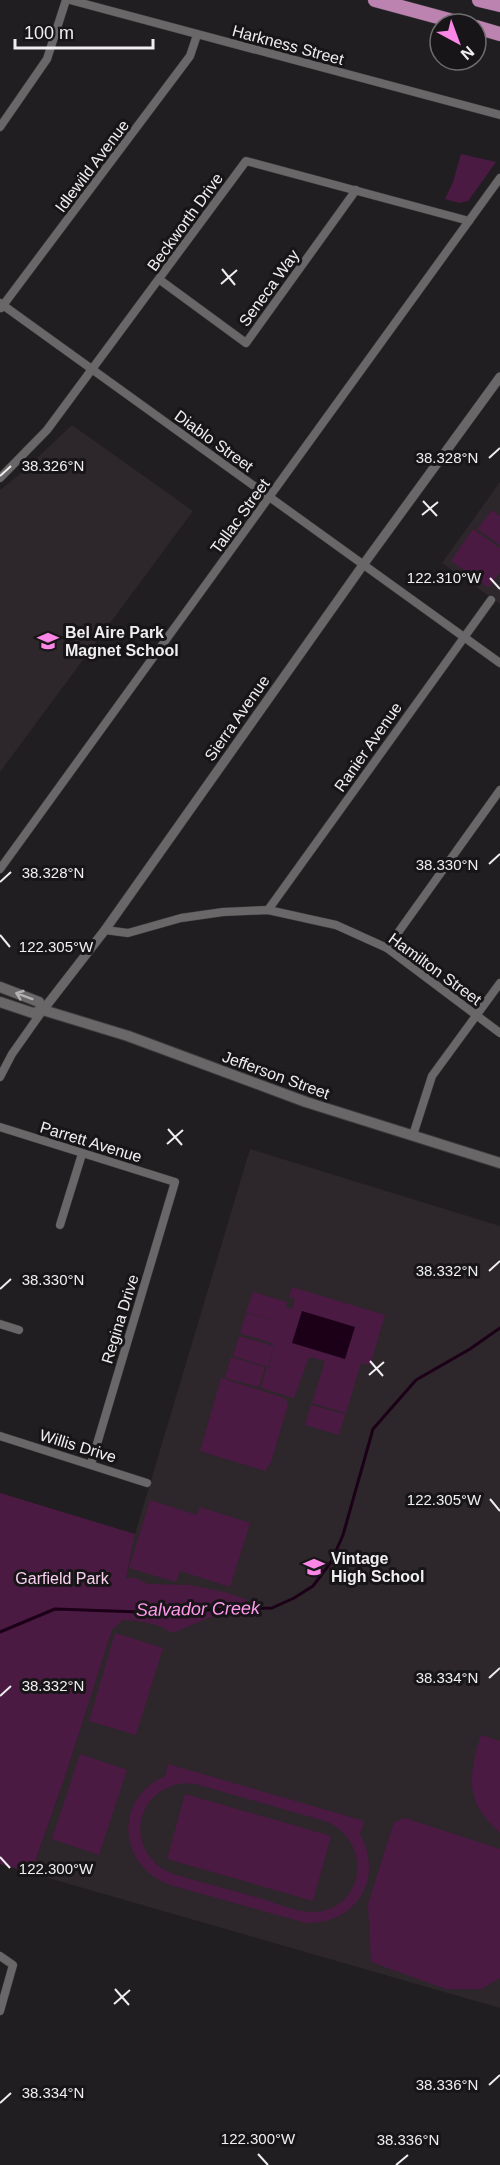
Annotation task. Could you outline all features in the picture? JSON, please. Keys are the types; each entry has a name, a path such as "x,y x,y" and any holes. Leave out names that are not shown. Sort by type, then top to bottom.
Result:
{"highway":[{"path":"375,0 428,14"},
{"path":"479,0 500,5"}],"main road":[{"name":"Jefferson Street","path":"0,987 39,1002 43,1010"},
{"name":"Jefferson Street","path":"0,1002 33,1013 43,1010 128,1036 306,1102 500,1163"}],"street":[{"path":"0,127 47,59 66,0"},
{"name":"Harkness Street","path":"70,0 500,115"},
{"name":"Idlewild Avenue","path":"1,306 190,56 197,35"},
{"name":"Beckworth Drive","path":"0,478 47,430 246,161 469,221"},
{"name":"Tallac Street","path":"0,868 500,178"},
{"name":"Seneca Way","path":"160,280 246,343 356,190"},
{"name":"Diablo Street","path":"1,306 500,663"},
{"name":"Sierra Avenue","path":"0,1077 12,1054 43,1010 105,930 363,565 500,377"},
{"name":"Ranier Avenue","path":"268,910 490,600"},
{"path":"387,948 500,790"},
{"name":"Hamilton Street","path":"105,930 128,933 181,918 223,912 268,910 336,925 387,948 500,1033"},
{"path":"413,1135 432,1076 500,983"},
{"name":"Parrett Avenue","path":"0,1127 175,1182"},
{"path":"60,1225 82,1154"},
{"name":"Regina Drive","path":"91,1464 175,1182"},
{"path":"0,1324 19,1330"},
{"name":"Willis Drive","path":"0,1436 147,1483"},
{"path":"0,1956 13,1965 0,2011"}],"shaded area":[{"name":"Bel Aire Park Magnet School","path":"72,425 193,511 0,772 0,490"},
{"path":"500,482 500,604 442,563"},
{"name":"Vintage High School","path":"250,1149 500,1226 500,2008 31,1873 66,1774 121,1601 135,1534"},
{"path":"302,1311 355,1327 345,1359 292,1343"}],"green space":[{"path":"461,154 496,162 468,201 459,203 445,199 453,182"},
{"path":"492,510 500,516 500,545 477,529"},
{"path":"473,529 500,548 500,572 489,588 451,561"},
{"path":"292,1287 385,1315 370,1365 361,1363 346,1413 312,1403 325,1361 309,1357 294,1398 261,1388 267,1367 271,1368 269,1367 275,1346 268,1367 233,1356 239,1336 274,1346 274,1344 240,1333 246,1313 281,1323 246,1312 253,1292 287,1302 286,1307 292,1309 295,1299 289,1297"},
{"path":"231,1357 265,1367 259,1387 225,1378"},
{"path":"221,1378 285,1398 288,1405 271,1462 265,1471 200,1451"},
{"path":"311,1405 345,1414 339,1435 305,1425"},
{"name":"Garfield Park","path":"0,1493 135,1534 126,1578 136,1578 148,1584 189,1585 224,1592 248,1600 246,1612 211,1617 175,1632 152,1624 123,1620 112,1630 66,1774 31,1873 0,1864"},
{"path":"150,1500 197,1515 200,1507 250,1523 230,1587 180,1571 176,1582 129,1568"},
{"path":"115,1633 163,1648 136,1735 89,1721"},
{"path":"481,1735 500,1741 500,1833 480,1810 472,1788 473,1764"},
{"path":"80,1754 127,1770 99,1855 52,1839"},
{"path":"168,1764 364,1821 361,1832 359,1832 369,1865 362,1895 340,1916 306,1923 170,1885 153,1876 140,1863 132,1848 128,1832 130,1816 137,1800 148,1787 165,1776","holes":["185,1783 325,1821 340,1830 351,1842 356,1857 357,1872 353,1886 345,1899 332,1908 315,1912 303,1911 173,1874 157,1865 147,1852 141,1838 141,1823 145,1809 154,1797 167,1788"]},
{"path":"185,1794 331,1836 313,1901 167,1859"},
{"path":"405,1818 500,1849 500,1978 481,1989 446,1989 371,1962 368,1904 394,1822"}],"waterway":[{"name":"Salvador Creek","path":"0,1632 55,1609 140,1612 272,1608 294,1598 313,1586 331,1562 343,1535 373,1429 416,1380 470,1349 500,1328"}],"place":[{"name":"Bel Aire Park Magnet School","path":"48,641"},
{"name":"Vintage High School","path":"314,1567"}]}
